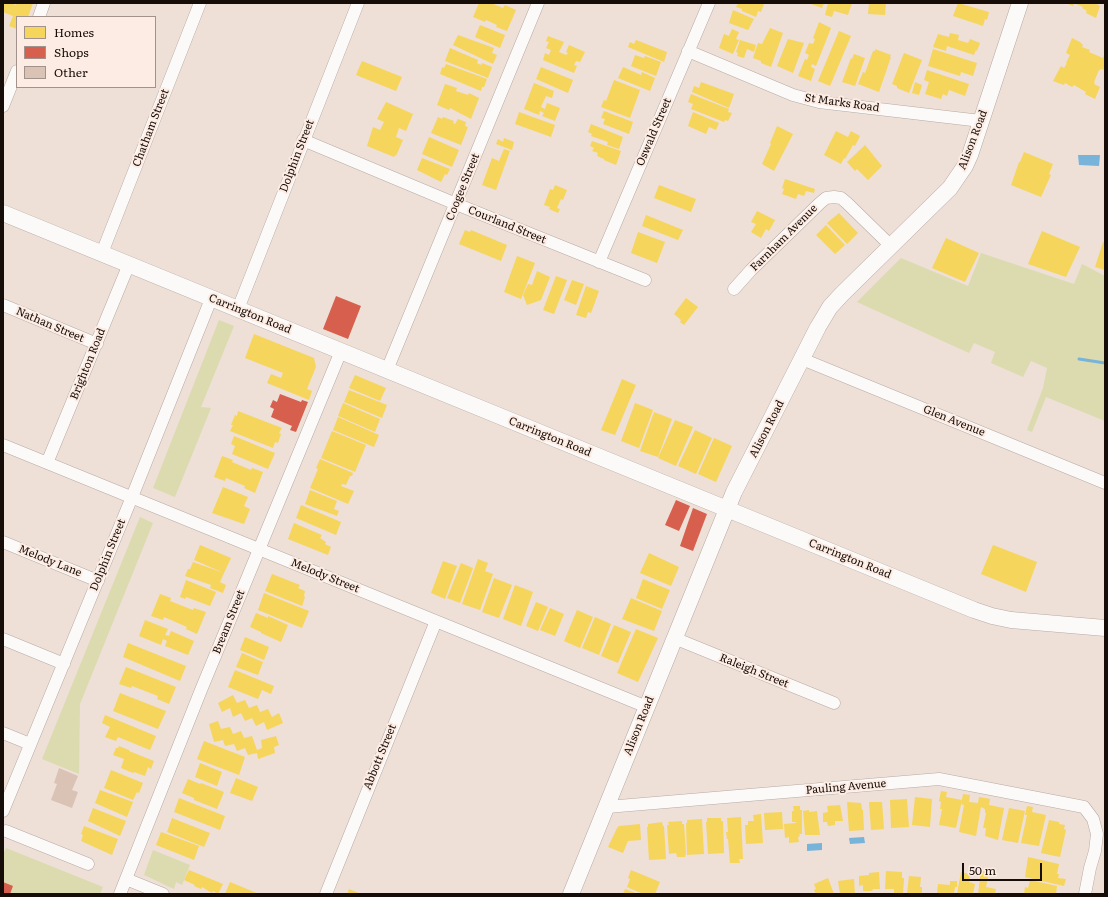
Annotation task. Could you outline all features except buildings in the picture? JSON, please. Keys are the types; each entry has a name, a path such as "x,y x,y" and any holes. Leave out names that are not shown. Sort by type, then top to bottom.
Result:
{"main road":[{"name":"Alison Road","path":"571,894 726,509 824,317 836,300 945,193 958,178 970,155 1020,3"},
{"name":"Carrington Road","path":"3,213 980,612 1011,620 1105,628"}],"street":[{"path":"39,16 44,3"},
{"name":"Chatham Street","path":"102,253 200,3"},
{"name":"Dolphin Street","path":"238,309 358,3"},
{"name":"Coogee Street","path":"387,370 538,3"},
{"name":"Oswald Street","path":"599,262 709,3"},
{"name":"St Marks Road","path":"688,51 799,97 819,102 981,122"},
{"path":"3,106 16,74"},
{"name":"Courland Street","path":"303,140 456,204 645,280"},
{"name":"Farnham Avenue","path":"734,289 751,270 826,198 841,198 891,246"},
{"name":"Brighton Road","path":"47,463 129,264"},
{"name":"Dolphin Street","path":"3,811 132,498 211,299"},
{"name":"Nathan Street","path":"3,305 97,344"},
{"name":"Bream Street","path":"120,894 340,351"},
{"name":"Glen Avenue","path":"802,359 1105,483"},
{"name":"Melody Street","path":"3,445 647,707"},
{"name":"Melody Lane","path":"3,542 98,580"},
{"name":"Abbott Street","path":"326,894 436,621"},
{"name":"Raleigh Street","path":"674,638 834,704"},
{"path":"3,639 64,664"},
{"path":"3,733 30,744"},
{"name":"Pauling Avenue","path":"607,807 939,779 1084,807 1094,818 1098,834 1085,894"},
{"path":"3,818 7,825 4,833 88,864"},
{"path":"126,879 163,894"}],"green space":[{"path":"981,253 1074,284 1082,264 1105,276 1105,421 1046,397 1032,432 1027,430 1043,388 1047,368 1031,361 1023,377 991,363 995,352 974,343 969,353 857,302 901,258 968,286"},
{"path":"219,320 234,326 201,407 211,408 175,497 153,488"},
{"path":"140,517 153,523 80,704 79,774 42,759"},
{"path":"6,848 103,887 100,894 3,894 3,854"},
{"path":"153,850 190,865 182,885 176,882 174,889 144,875"}],"water":[{"path":"1078,155 1100,155 1099,166 1079,165"},
{"path":"864,837 865,843 850,844 849,838"},
{"path":"822,843 822,850 807,851 807,844"}],"waterway":[{"path":"1079,359 1105,363"}]}
